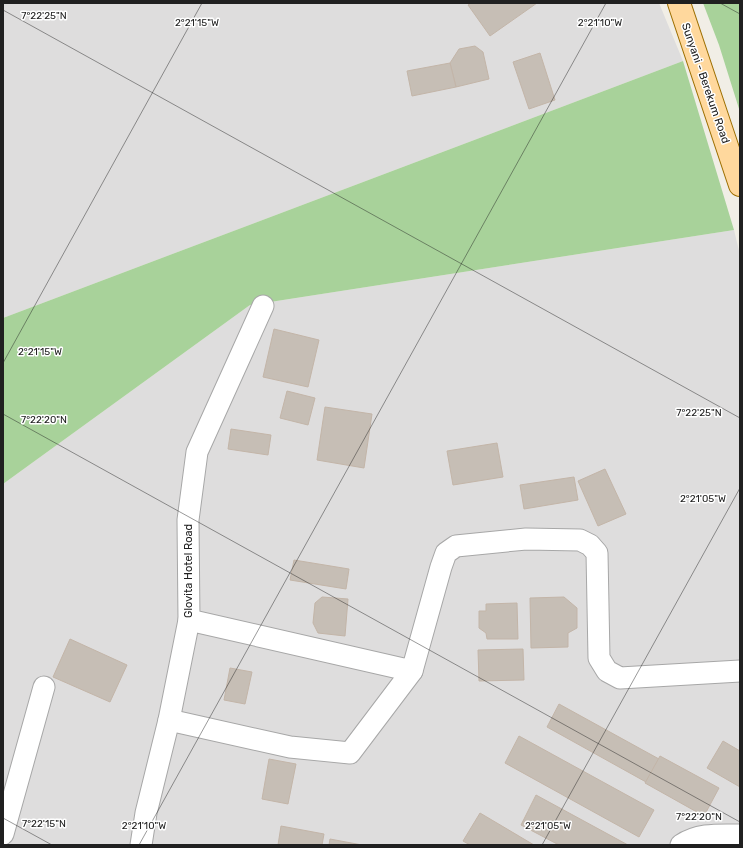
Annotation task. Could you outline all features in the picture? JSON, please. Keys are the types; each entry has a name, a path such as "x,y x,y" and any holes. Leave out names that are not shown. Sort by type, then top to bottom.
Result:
{"main road":[{"name":"Sunyani - Berekum Road","path":"679,3 740,185"}],"street":[{"name":"Glovita Hotel Road","path":"141,845 146,813 169,720 189,620 188,520 197,452 263,306"},
{"path":"169,720 290,747 350,753 412,671 446,553 456,546 526,539 580,540 590,545 597,554 599,658 607,671 620,678 740,670"},
{"path":"189,620 412,671"},
{"path":"3,834 44,687"},
{"path":"681,845 690,839 712,834 740,835"}],"shaded area":[{"path":"3,3 659,3 683,61 3,318"},
{"path":"734,230 740,255 740,845 3,845 3,484 250,305"}],"green space":[{"path":"703,3 740,3 740,112 719,45"},
{"path":"683,61 734,230 250,305 3,484 3,318"}],"building":[{"path":"471,3 537,3 490,36 468,5"},
{"path":"475,46 483,52 489,79 456,87 450,63 459,49"},
{"path":"540,53 555,100 529,109 513,62"},
{"path":"450,63 456,87 412,96 407,71"},
{"path":"274,329 319,340 308,387 263,377"},
{"path":"287,391 315,398 308,425 280,418"},
{"path":"325,407 372,414 364,468 317,460"},
{"path":"231,429 271,435 268,455 228,449"},
{"path":"497,443 503,477 453,485 447,451"},
{"path":"605,469 626,514 598,526 578,481"},
{"path":"574,477 578,500 524,509 520,485"},
{"path":"294,560 349,569 346,589 290,580"},
{"path":"322,597 348,599 345,636 318,633 313,623 315,603"},
{"path":"564,597 577,608 577,628 568,633 568,647 531,648 530,598"},
{"path":"517,603 518,639 487,639 486,633 479,628 479,611 486,611 486,604"},
{"path":"70,639 127,665 110,702 53,677"},
{"path":"523,649 524,680 479,681 478,650"},
{"path":"230,668 252,672 245,704 224,700"},
{"path":"559,704 659,759 646,782 547,727"},
{"path":"519,736 654,810 639,837 505,763"},
{"path":"723,741 740,751 740,787 707,768"},
{"path":"660,756 719,788 704,816 645,783"},
{"path":"269,759 296,764 288,804 262,799"},
{"path":"536,795 628,845 559,845 521,825"},
{"path":"480,813 534,845 470,845 463,841"},
{"path":"281,826 324,834 322,845 278,845"},
{"path":"330,839 362,845 329,845"}]}
